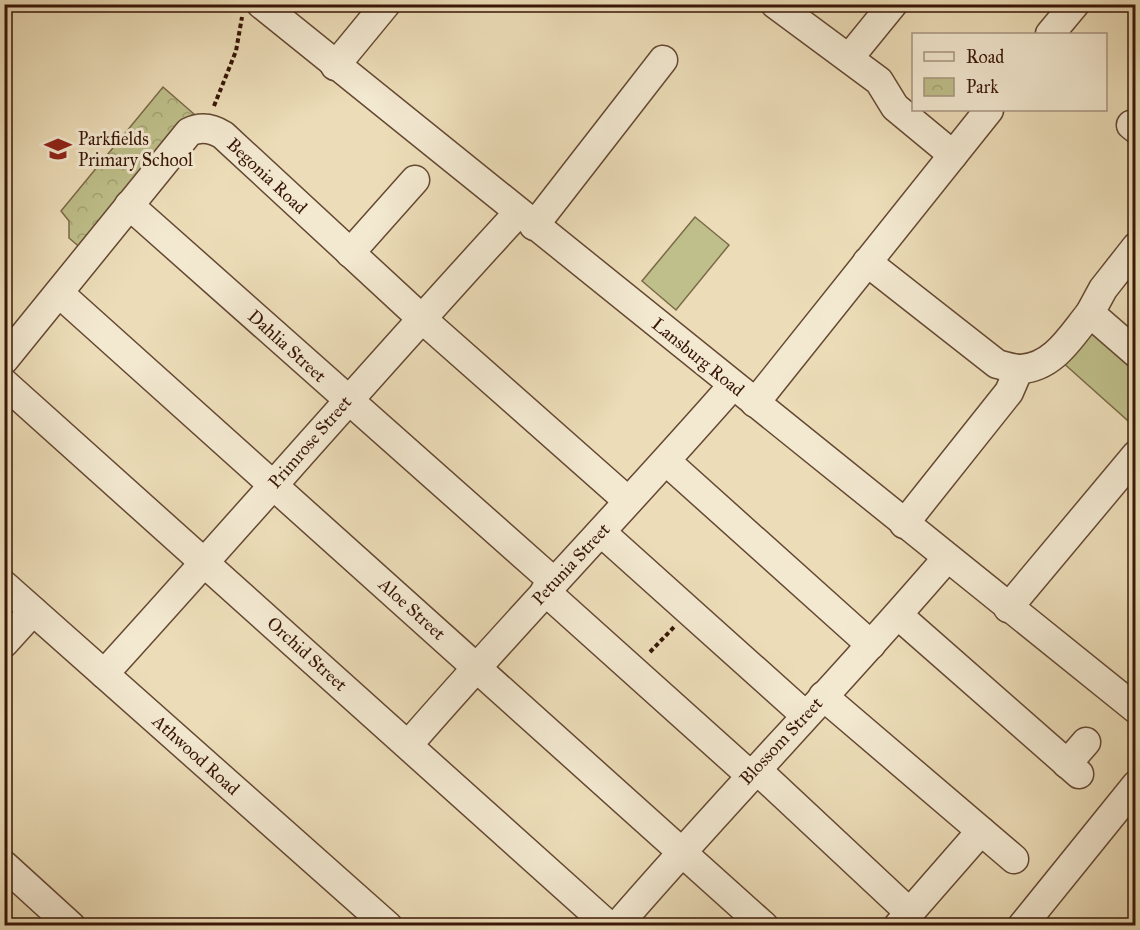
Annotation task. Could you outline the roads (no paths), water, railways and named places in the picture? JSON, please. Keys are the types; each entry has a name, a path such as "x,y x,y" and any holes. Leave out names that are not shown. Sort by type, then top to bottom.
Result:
{"street":[{"path":"335,66 386,4"},
{"path":"775,4 879,81 895,107 953,154"},
{"path":"849,58 893,4"},
{"path":"1051,33 1075,4"},
{"name":"Lansburg Road","path":"253,8 335,66 1136,709"},
{"name":"Primrose Street","path":"104,674 421,318 526,219 663,60"},
{"name":"Petunia Street","path":"409,744 476,667 666,461 744,394 867,262 988,111"},
{"name":"Begonia Road","path":"129,205 189,132 203,128 215,130 421,318 628,501"},
{"path":"350,253 415,180"},
{"path":"4,360 129,205"},
{"name":"Dahlia Street","path":"129,205 347,400 549,587 633,670 753,772 904,919"},
{"path":"867,262 997,364 1019,369 1038,366 1054,356 1090,313 1103,289 1136,247"},
{"name":"Aloe Street","path":"59,293 764,926"},
{"path":"1090,313 1136,353"},
{"path":"904,524 1009,392 1019,369"},
{"name":"Orchid Street","path":"4,383 409,744 609,926"},
{"path":"1008,608 1136,455"},
{"path":"666,461 871,645"},
{"path":"602,532 690,611 981,831 1014,859"},
{"name":"Blossom Street","path":"617,926 681,851 871,645 947,558"},
{"name":"Athwood Road","path":"4,585 388,926"},
{"path":"4,643 33,611"},
{"path":"898,615 1073,769 1086,742"},
{"path":"1033,922 1136,785"},
{"path":"904,919 981,831"},
{"path":"5,868 71,926"}],"place":[{"name":"Parkfields Primary School","path":"58,149"}]}
